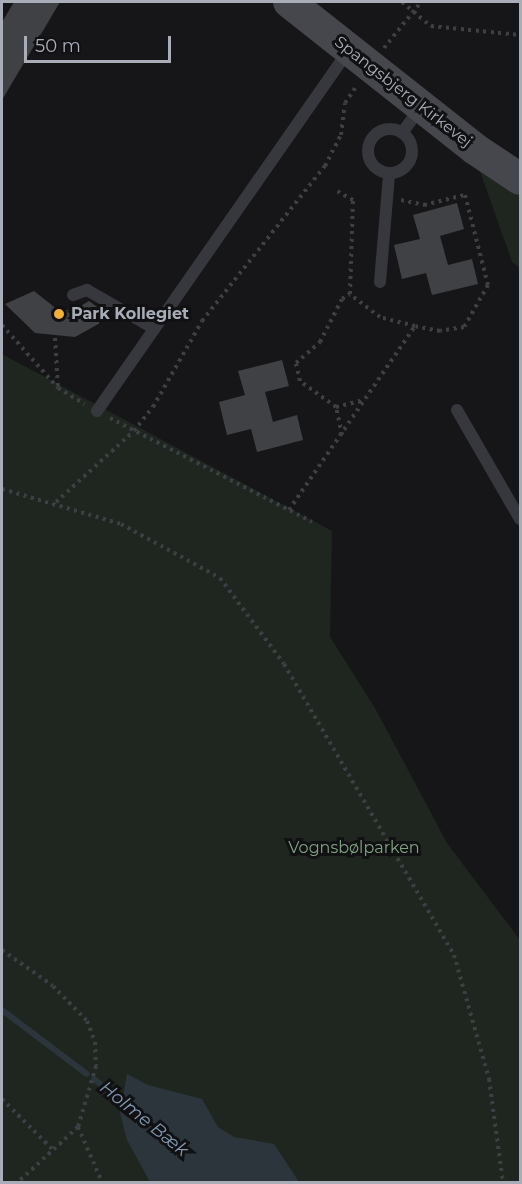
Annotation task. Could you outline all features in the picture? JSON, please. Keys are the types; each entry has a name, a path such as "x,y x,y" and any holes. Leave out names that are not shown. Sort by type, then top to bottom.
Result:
{"street":[{"name":"Spangsbjerg Kirkevej","path":"289,2 520,179"}],"lane":[{"path":"97,411 153,328 360,57"},
{"path":"402,133 422,106"},
{"path":"385,129 402,133 412,155 400,171 389,174 371,163 369,142 385,129"},
{"path":"380,282 389,174"},
{"path":"73,295 87,290 153,328"},
{"path":"457,410 520,519"}],"path":[{"path":"402,2 431,26 520,35"},
{"path":"56,502 134,431 202,321 325,166 341,135 345,103 360,57 414,11 421,2"},
{"path":"338,190 353,200 350,294"},
{"path":"350,294 380,317 440,331 464,327 488,285 465,195 424,205 387,196"},
{"path":"342,435 336,407 300,381 296,363 320,342 342,299 350,294"},
{"path":"2,326 58,388 134,431 312,522"},
{"path":"289,510 306,478 319,470 415,326"},
{"path":"55,338 58,388"},
{"path":"336,407 366,400"},
{"path":"2,489 56,502 121,524 220,578 285,664 454,955 489,1079 503,1182"},
{"path":"2,950 53,986 87,1021 96,1066 78,1127 18,1182"},
{"path":"2,1099 52,1149"},
{"path":"78,1127 102,1182"}],"green space":[{"path":"480,171 520,196 520,268 512,262"},
{"name":"Vognsbølparken","path":"2,354 332,531 330,637 375,708 447,843 520,940 520,1182 2,1182"}],"water":[{"path":"127,1074 148,1085 202,1099 218,1127 234,1137 274,1144 299,1182 150,1182 127,1140 120,1113"}],"building":[{"path":"14,2 60,2 2,100 2,22"},
{"path":"457,203 464,229 440,236 448,265 472,259 478,284 432,295 426,273 402,279 394,245 420,239 413,215"},
{"name":"Park Kollegiet","path":"34,291 58,310 74,310 89,301 111,317 75,337 35,333 5,304"},
{"path":"282,360 289,386 265,392 273,422 297,415 303,440 257,452 251,429 227,435 219,402 245,395 238,371"}],"waterway":[{"name":"Holme Bæk","path":"2,1010 87,1074"},
{"name":"Holme Bæk","path":"94,1079 128,1107"}],"place":[{"name":"Park Kollegiet","path":"59,314"}]}
